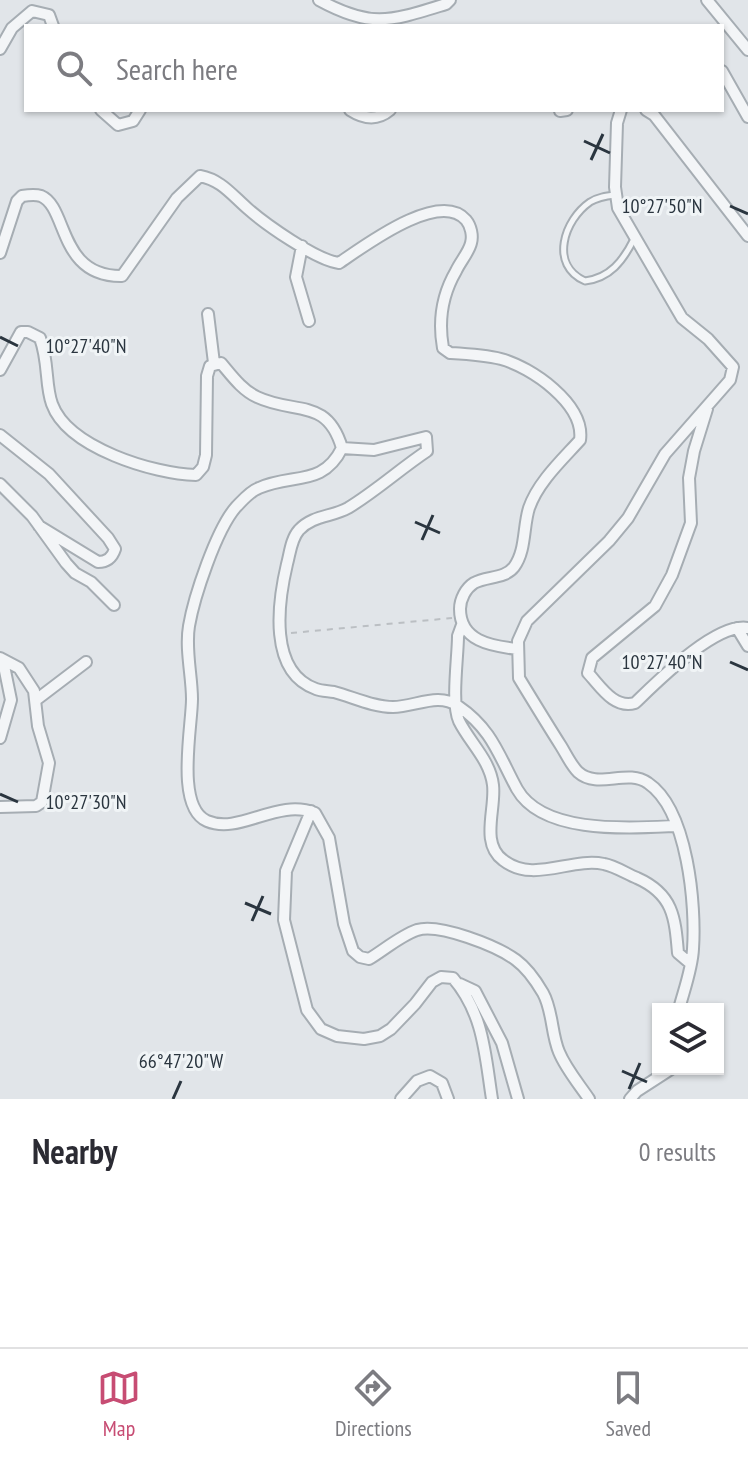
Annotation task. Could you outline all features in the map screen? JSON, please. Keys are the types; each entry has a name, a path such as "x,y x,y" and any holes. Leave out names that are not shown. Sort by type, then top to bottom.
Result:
{"street":[{"path":"319,0 358,18 391,20 446,4 450,0"},
{"path":"700,0 710,4 748,50"},
{"path":"0,49 12,28 32,11 49,15 52,24"},
{"path":"724,75 748,117"},
{"path":"103,112 118,125 133,121 139,112"},
{"path":"355,112 370,118 381,118 388,112"},
{"path":"620,112 617,123 618,208 682,318 708,339 733,367 730,380 665,454 628,518 609,541 527,621 517,649 519,678 576,771 596,780 635,777 648,783 663,797 676,826 690,881 693,918 691,964 681,1003"},
{"path":"649,112 748,236"},
{"path":"0,253 17,201 22,196 43,197 50,203 72,252 101,273 122,276 177,198 200,176 213,179 232,192 248,209 314,255 339,263 394,226 437,212 451,211 461,215 471,229 471,243 445,290 440,330 443,348 450,353 503,360 536,374 569,405 581,431 580,440 537,490 529,508 521,552 513,568 475,583 460,602 456,705 458,719 490,772 494,787 490,835 492,849 502,860 515,867 534,870 587,863 605,864 654,886 665,898 675,923 678,953 691,964"},
{"path":"302,246 296,277 309,321"},
{"path":"208,314 214,363"},
{"path":"0,370 21,332 40,338 47,355 52,404 63,422 80,438 117,456 181,475 196,475 203,467 206,455 207,376 214,363 221,363 243,389 260,398 311,410 336,428 342,448 323,473 255,489 234,509 222,529 201,584 187,633 192,702 187,774 193,807 209,821 222,823 282,809 311,811 320,820 329,838 344,924 353,951 360,957 369,959 416,931 429,928 477,942 516,960 529,972 543,994 558,1051 589,1099"},
{"path":"707,407 689,478 691,523 672,575 655,606 592,658 588,673 617,703 626,706 635,703 680,661 712,639 742,628 748,646"},
{"path":"0,435 49,474 108,538 115,549 113,556 106,562 98,562 39,526"},
{"path":"342,448 374,450 426,437 427,451 346,510 315,518 293,539 282,585 278,634 295,675 314,689 391,707 431,700 456,705 489,735 526,801 566,823 676,826"},
{"path":"0,484 39,526 75,573 91,582 114,605"},
{"path":"461,621 477,640 517,649"},
{"path":"0,807 36,806 42,802 49,763 38,726 34,691 19,668 2,660"},
{"path":"0,738 11,700 2,660"},
{"path":"36,700 86,662"},
{"path":"311,811 286,871 284,920 307,1010 321,1029 337,1036 364,1039 380,1036 391,1029 432,982 441,977 453,978 478,1015 492,1099"},
{"path":"458,983 475,991 495,1030 514,1078 518,1099"},
{"path":"630,1099 662,1075"},
{"path":"401,1099 417,1081 430,1076 442,1083 448,1099"}],"lane":[{"path":"616,195 598,198 587,204 574,221 564,241 562,256 567,270 585,281 597,279 620,264 635,238"}],"path":[{"path":"278,634 461,621"}]}
